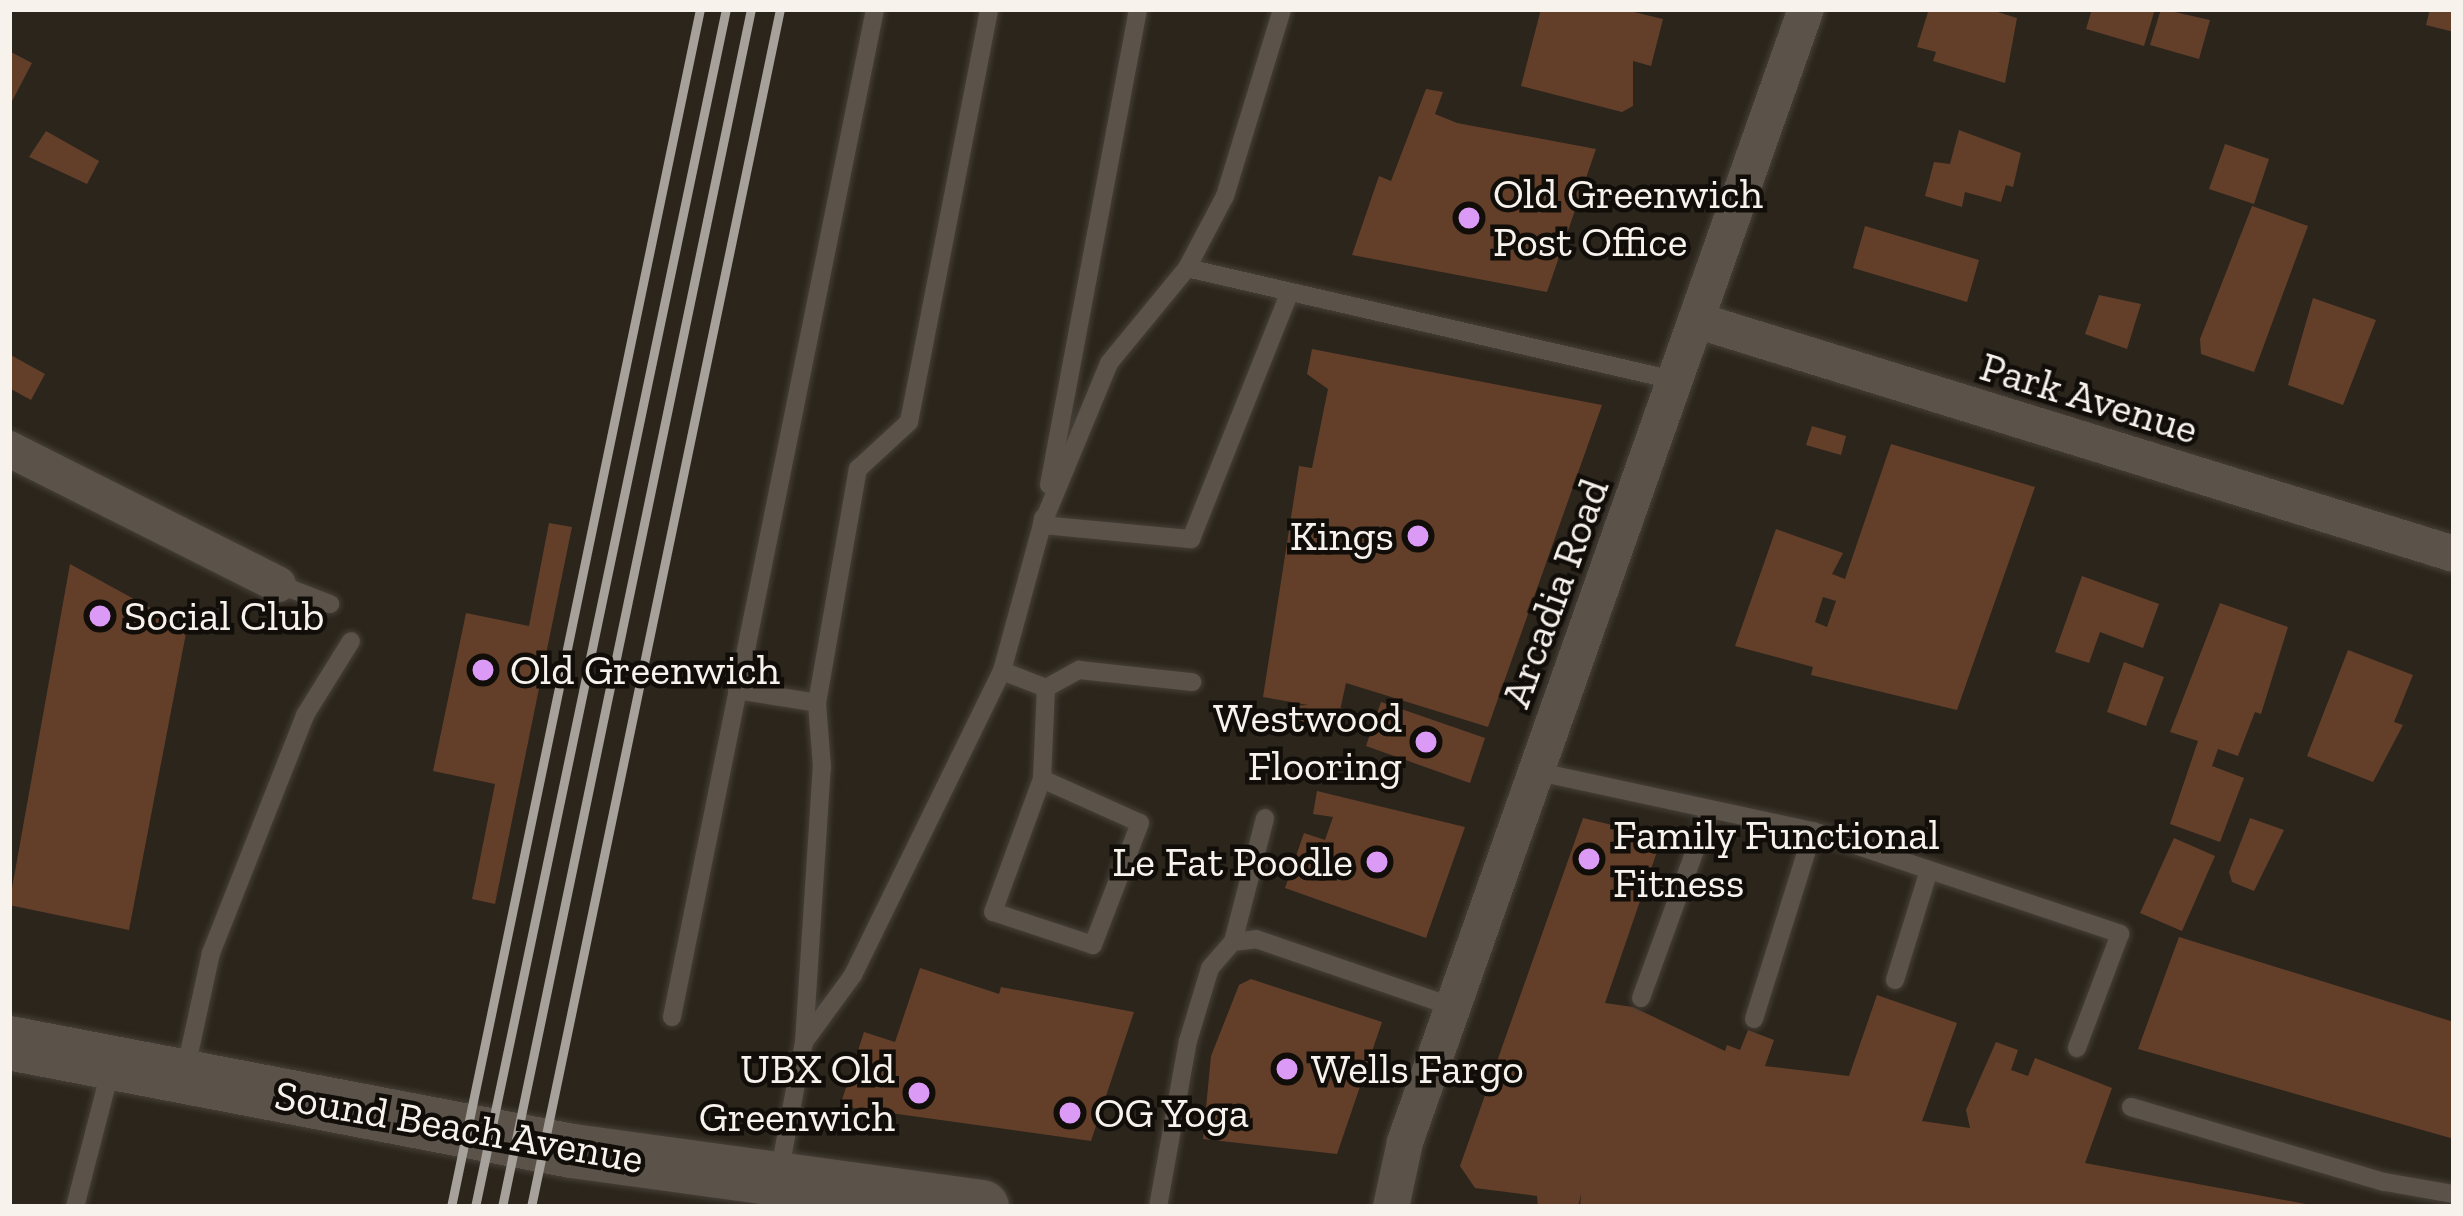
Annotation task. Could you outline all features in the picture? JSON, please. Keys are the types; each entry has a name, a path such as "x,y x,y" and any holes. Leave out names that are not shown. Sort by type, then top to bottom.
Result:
{"street":[{"name":"Arcadia Road","path":"1391,1207 1453,1007 1700,322 1806,9"},
{"name":"Park Avenue","path":"1700,322 2454,554"},
{"path":"9,449 278,584"},
{"name":"Sound Beach Avenue","path":"9,1042 572,1151 982,1207"}],"lane":[{"path":"673,1017 875,9"},
{"path":"778,1179 803,1042 822,767 817,703 857,469 909,422 989,9"},
{"path":"803,1042 853,976 1002,670 1042,525 1138,9"},
{"path":"1042,525 1109,363 1187,268 1225,196 1282,9"},
{"path":"1187,268 1678,380"},
{"path":"1042,525 1191,539 1289,294"},
{"path":"278,584 330,604"},
{"path":"184,1077 211,953 305,715 351,641"},
{"path":"1002,670 1046,688"},
{"path":"1046,688 1078,670 1192,682"},
{"path":"1042,779 1140,823 1093,945 993,912 1042,779 1046,688"},
{"path":"737,690 817,703"},
{"path":"1539,772 1813,831 2120,934 2077,1048"},
{"path":"1641,998 1711,809"},
{"path":"1158,1207 1187,1041 1210,968 1233,942 1265,818"},
{"path":"1754,1019 1813,831"},
{"path":"1895,980 1929,870"},
{"path":"1233,942 1256,939 1453,1007"},
{"path":"75,1207 112,1063"},
{"path":"2131,1107 2385,1182 2454,1194"}],"building":[{"path":"1541,9 1621,9 1663,19 1651,66 1633,61 1633,106 1622,112 1521,86"},
{"path":"1929,9 1988,9 2017,18 2005,83 1933,61 1936,52 1917,47"},
{"path":"2092,9 2155,9 2144,46 2086,29"},
{"path":"2161,9 2210,20 2199,59 2150,45"},
{"path":"2430,9 2454,9 2454,32 2426,25"},
{"path":"9,51 32,63 9,107"},
{"name":"Old Greenwich Post Office","path":"1426,89 1443,92 1435,114 1457,123 1596,149 1547,292 1352,255 1379,176 1391,181"},
{"path":"1959,130 2021,153 2013,187 2006,185 2001,202 1965,192 1962,207 1925,196 1934,162 1950,164"},
{"path":"46,131 99,161 87,184 29,157"},
{"path":"2225,144 2269,159 2254,204 2209,189"},
{"path":"2252,206 2308,226 2254,372 2201,354 2200,339"},
{"path":"1865,226 1979,260 1967,302 1853,268"},
{"path":"2099,295 2141,304 2127,349 2085,334"},
{"path":"2313,298 2376,320 2343,405 2288,385"},
{"path":"1312,349 1602,405 1488,727 1346,683 1339,715 1323,713 1320,730 1285,721 1288,706 1308,705 1263,697 1299,466 1312,468 1328,389 1307,374"},
{"path":"9,354 45,374 31,400 9,388"},
{"path":"1812,426 1846,436 1841,455 1806,445"},
{"path":"1891,444 2035,487 1957,710 1811,675 1813,667 1735,646 1776,529 1843,553 1832,574 1845,579","holes":["1823,597 1836,601 1827,627 1815,622"]},
{"path":"549,523 572,527 495,904 472,899 495,784 433,771 466,613 529,626"},
{"path":"70,564 187,628 129,930 9,905"},
{"path":"2082,576 2159,604 2143,648 2100,632 2089,663 2055,652"},
{"path":"2220,603 2288,627 2261,714 2255,712 2238,756 2218,749 2212,766 2244,778 2220,842 2170,824 2198,741 2170,732"},
{"path":"2348,650 2413,675 2394,722 2403,725 2373,782 2307,756"},
{"path":"2124,662 2164,677 2146,726 2107,712"},
{"name":"Westwood Flooring","path":"1381,702 1485,738 1470,783 1366,746"},
{"path":"1317,791 1465,827 1426,938 1285,888 1304,833 1325,840 1333,817 1313,814"},
{"path":"1583,818 1662,837 1605,1003 1633,1007 1725,1051 1727,1045 1740,1050 1748,1030 1774,1040 1765,1066 1849,1076 1877,995 1957,1023 1922,1121 1970,1128 1966,1110 1996,1042 2018,1050 2011,1070 2028,1076 2035,1058 2112,1088 2085,1163 2322,1207 1580,1207 1581,1194 1578,1207 1538,1207 1537,1196 1475,1188 1460,1166"},
{"path":"2250,818 2284,830 2254,891 2232,882 2229,872"},
{"path":"2174,838 2215,856 2182,931 2140,913"},
{"path":"2179,937 2454,1022 2454,1139 2138,1049"},
{"path":"920,968 999,994 1001,987 1134,1012 1091,1141 840,1106 864,1032 895,1042"},
{"path":"1251,979 1382,1022 1337,1154 1203,1139 1211,1056 1239,985"}],"railway":[{"path":"451,1207 700,9"},
{"path":"475,1207 726,9"},
{"path":"502,1207 751,9"},
{"path":"531,1207 780,9"}],"place":[{"name":"Old Greenwich Post Office","path":"1469,218"},
{"name":"Kings","path":"1418,536"},
{"name":"Social Club","path":"100,616"},
{"name":"Old Greenwich","path":"483,670"},
{"name":"Westwood Flooring","path":"1426,742"},
{"name":"Family Functional Fitness","path":"1589,859"},
{"name":"Le Fat Poodle","path":"1377,862"},
{"name":"Wells Fargo","path":"1287,1069"},
{"name":"UBX Old Greenwich","path":"919,1093"},
{"name":"OG Yoga","path":"1070,1113"}]}
